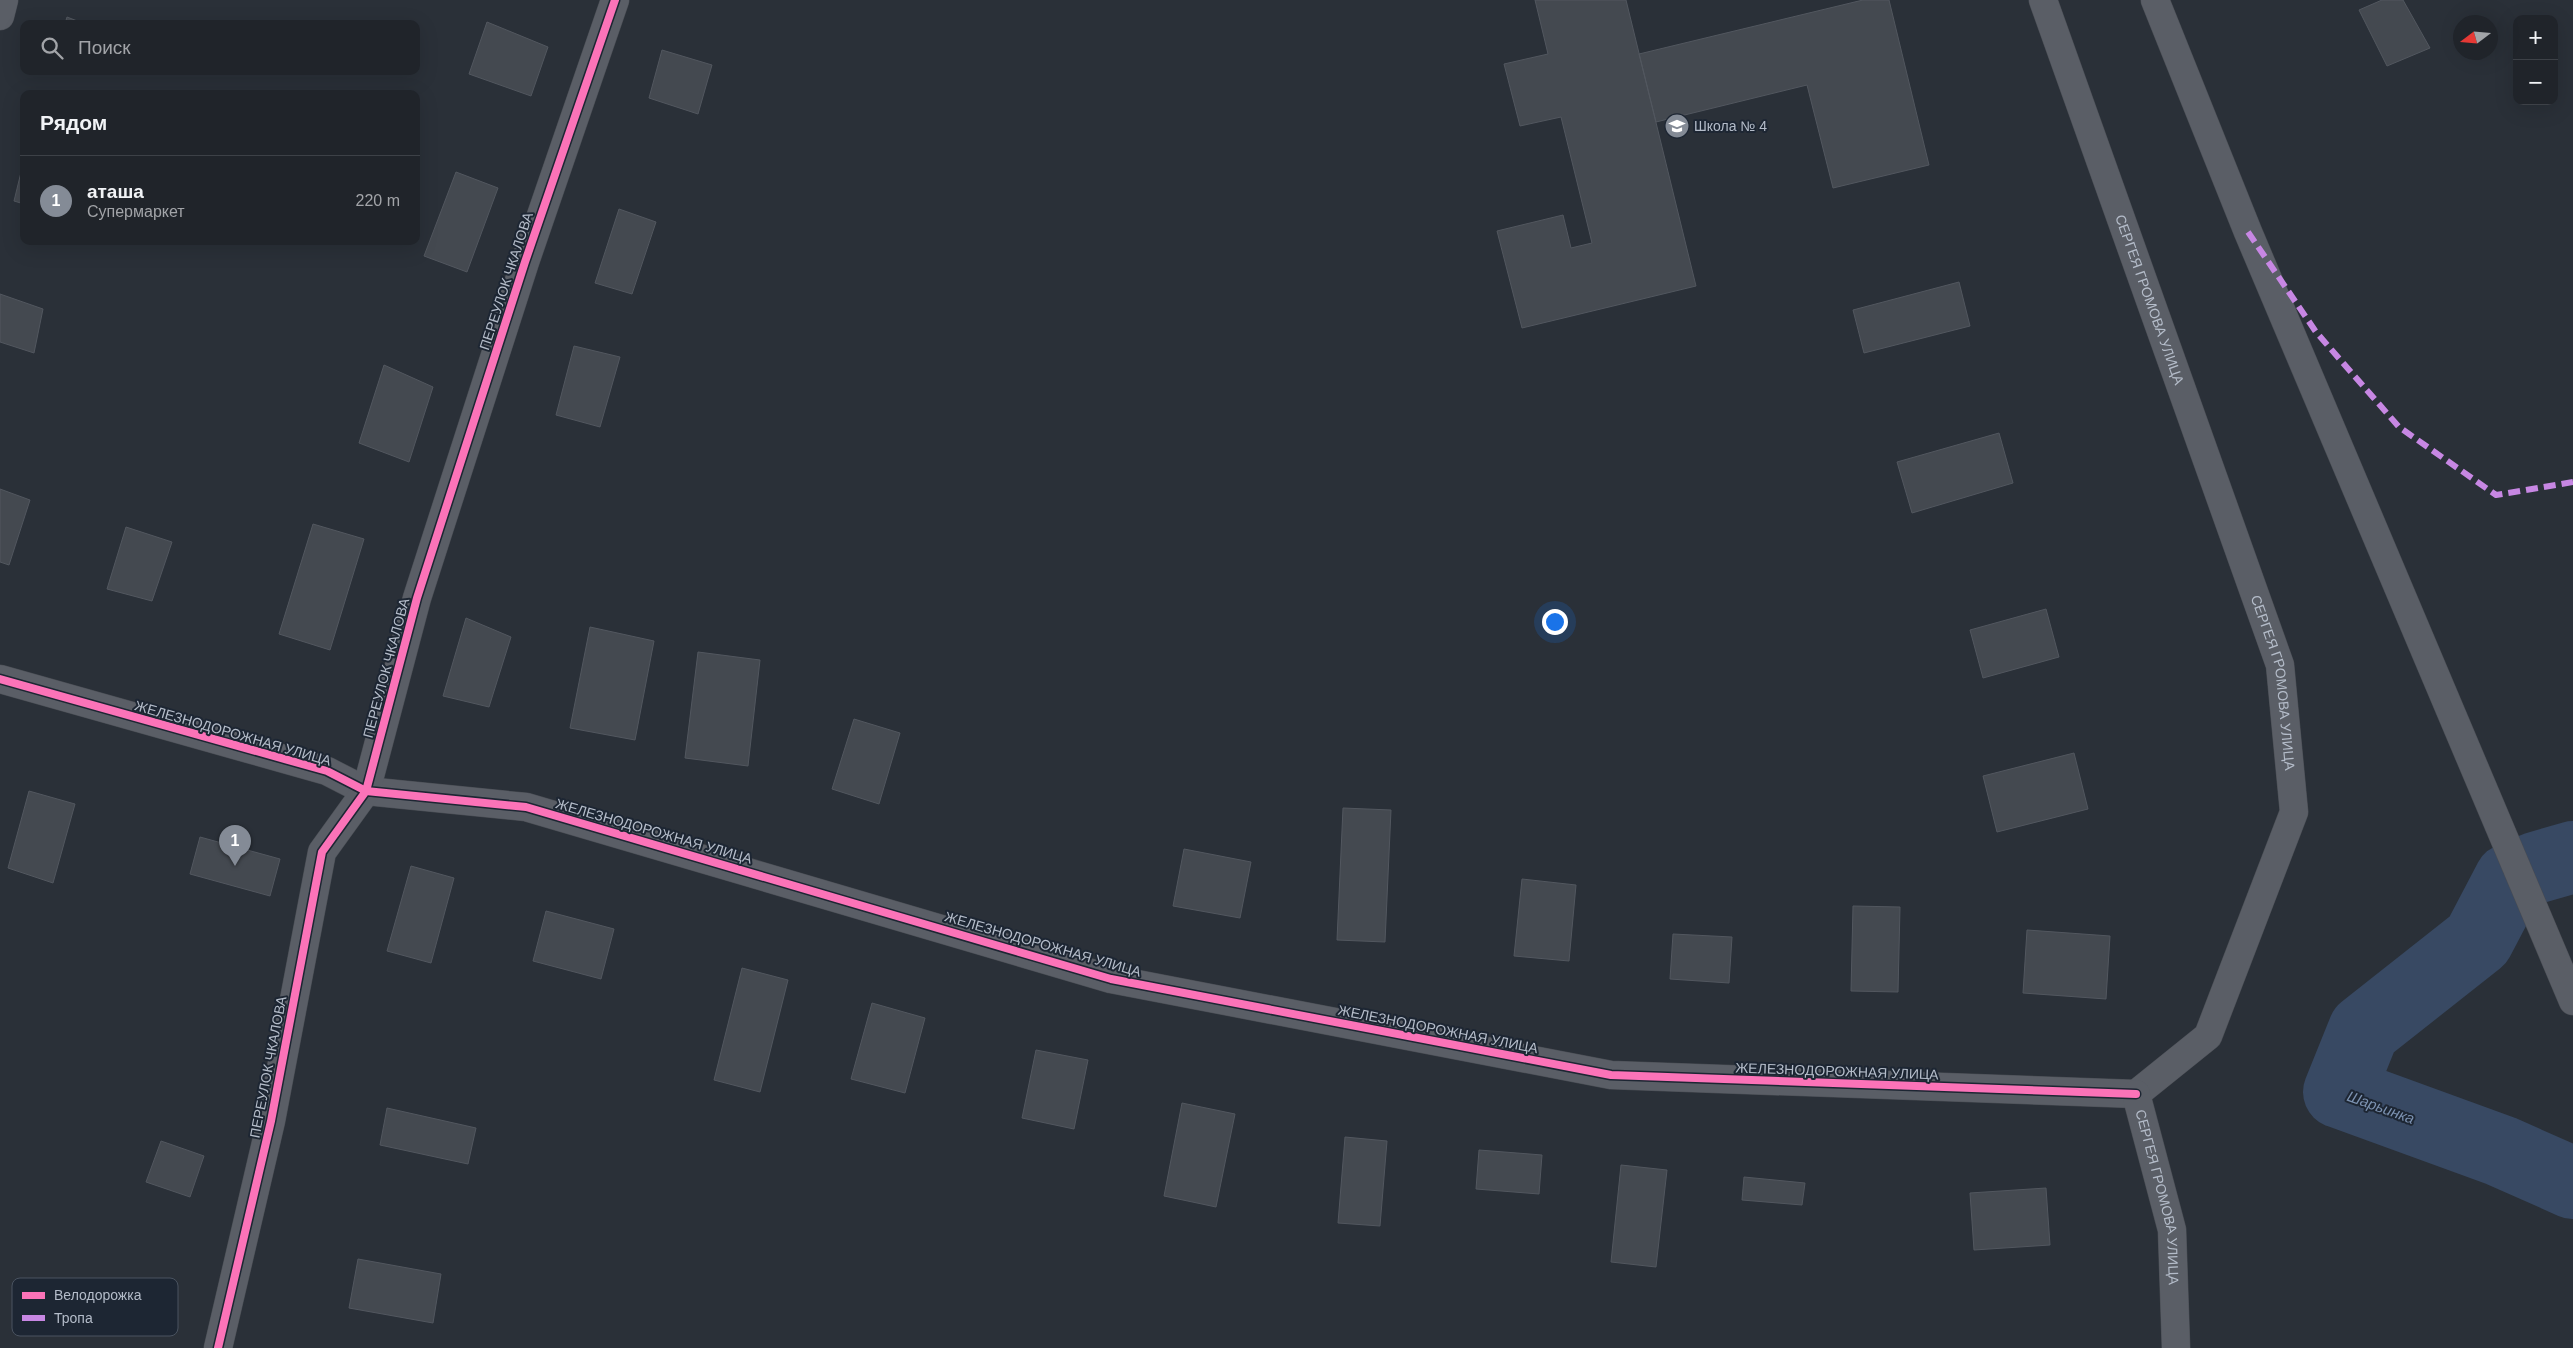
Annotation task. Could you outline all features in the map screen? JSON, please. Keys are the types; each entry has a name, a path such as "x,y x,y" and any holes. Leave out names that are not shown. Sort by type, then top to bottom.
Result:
{"street":[{"path":"0,16 4,0"},
{"name":"ПЕРЕУЛОК ЧКАЛОВА","path":"218,1348 271,1121 322,852 366,791 432,552 522,271 614,0"},
{"name":"СЕРГЕЯ ГРОМОВА УЛИЦА","path":"2043,0 2280,665 2294,812 2208,1036 2136,1094 2172,1230 2176,1348"},
{"path":"2155,0 2248,232 2573,1001"},
{"name":"ЖЕЛЕЗНОДОРОЖНАЯ УЛИЦА","path":"0,679 327,772 366,791 526,807 1111,979 1610,1075 2136,1094"}],"building":[{"path":"1535,0 1626,0 1696,286 1522,328 1497,231 1563,215 1571,248 1592,243 1561,117 1520,126 1504,64 1548,54"},
{"path":"1863,0 1889,0 1929,165 1833,188 1807,85 1656,122 1639,54"},
{"path":"2382,0 2403,0 2430,48 2387,66 2359,10"},
{"path":"487,22 548,47 531,96 469,74"},
{"path":"662,50 712,65 698,114 649,98"},
{"path":"456,172 498,188 467,272 424,256"},
{"path":"20,176 20,203 14,201"},
{"path":"619,209 656,222 632,294 595,283"},
{"path":"1959,282 1970,326 1864,353 1853,310"},
{"path":"0,294 43,309 34,353 0,342"},
{"path":"574,346 620,357 600,427 556,415"},
{"path":"384,365 433,387 409,462 359,443"},
{"path":"1999,433 2013,483 1912,513 1897,462"},
{"path":"0,489 30,500 9,565 0,562"},
{"path":"313,524 364,539 330,650 279,634"},
{"path":"126,527 172,542 152,601 107,589"},
{"path":"2046,609 2059,657 1983,678 1970,630"},
{"path":"466,618 511,637 489,707 443,696"},
{"path":"590,627 654,641 635,740 570,728"},
{"path":"698,652 760,660 748,766 685,758"},
{"path":"854,719 900,733 879,804 832,789"},
{"path":"2074,753 2088,809 1997,832 1983,776"},
{"path":"29,791 75,804 53,883 8,868"},
{"path":"1343,808 1391,810 1385,942 1337,940"},
{"path":"200,837 280,859 270,896 190,874"},
{"path":"1184,849 1251,862 1240,918 1173,906"},
{"path":"411,866 454,878 431,963 387,951"},
{"path":"1522,879 1576,885 1569,961 1514,956"},
{"path":"1853,906 1900,907 1898,992 1851,991"},
{"path":"546,911 614,929 601,979 533,961"},
{"path":"2027,930 2110,936 2106,999 2023,993"},
{"path":"1673,934 1732,937 1729,983 1670,979"},
{"path":"742,968 788,980 760,1092 714,1080"},
{"path":"872,1003 925,1018 905,1093 851,1079"},
{"path":"1036,1050 1088,1060 1074,1129 1022,1118"},
{"path":"1182,1103 1235,1114 1216,1207 1164,1196"},
{"path":"387,1108 476,1128 468,1164 380,1145"},
{"path":"1345,1137 1387,1141 1380,1226 1338,1223"},
{"path":"161,1141 204,1156 190,1197 146,1182"},
{"path":"1479,1150 1542,1155 1539,1194 1476,1189"},
{"path":"1621,1165 1667,1170 1656,1267 1611,1262"},
{"path":"1744,1177 1805,1183 1802,1205 1742,1200"},
{"path":"2046,1188 2050,1245 1974,1250 1970,1193"},
{"path":"358,1259 441,1274 433,1323 349,1308"}],"waterway":[{"name":"Шарьинка","path":"2535,868 2573,857"},
{"name":"Шарьинка","path":"2510,879 2478,940 2364,1030 2339,1092 2501,1151 2573,1183"}],"marked path":[{"path":"2248,232 2316,332 2399,427 2496,495 2573,482"}],"cycle path":[{"path":"218,1348 271,1121 322,852 366,791 417,598 525,262 615,0"},
{"path":"0,679 327,771 366,791 526,807 1111,979 1611,1075 2136,1094"}],"place":[{"name":"Школа № 4","path":"1677,126"},
{"name":"аташа","path":"235,866"}]}
